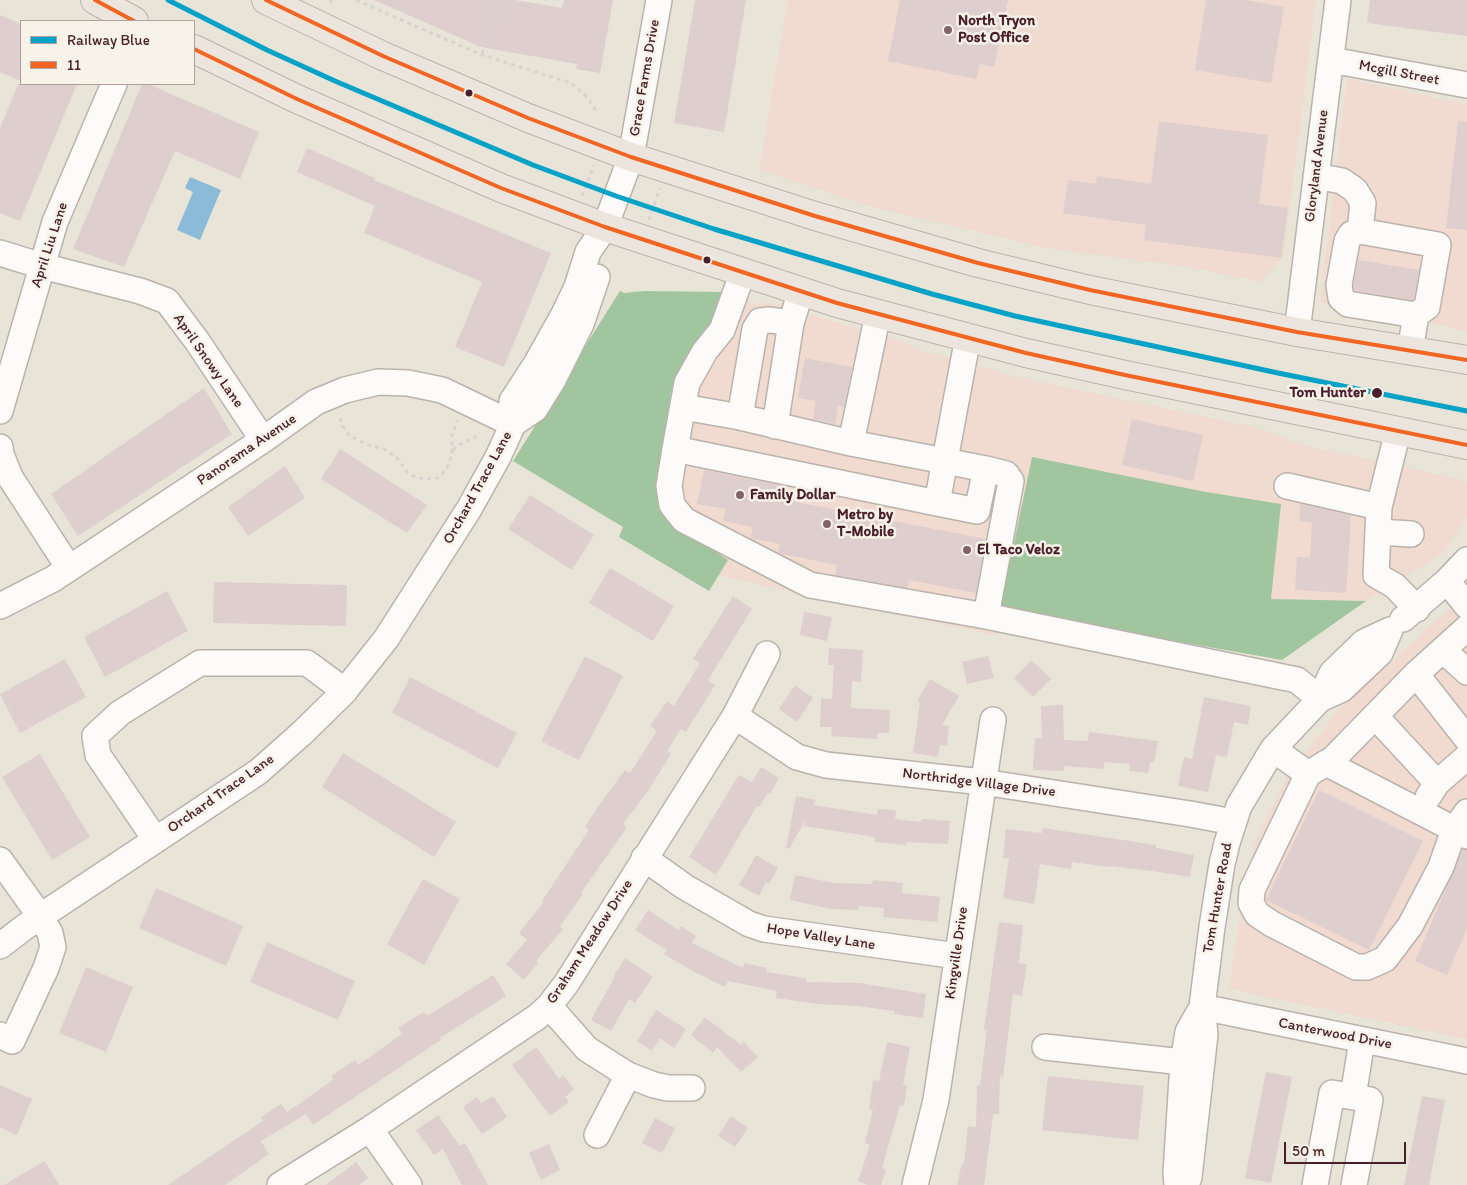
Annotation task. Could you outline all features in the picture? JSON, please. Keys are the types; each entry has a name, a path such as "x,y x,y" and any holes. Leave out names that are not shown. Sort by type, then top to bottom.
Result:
{"main road":[{"path":"95,0 132,20"},
{"path":"266,0 383,56 528,118 631,157 815,216 978,263 1090,290 1297,332 1467,360"},
{"path":"195,50 297,99 501,188 605,227 801,291 878,314 1125,375 1467,445"},
{"path":"1406,432 1467,461"}],"street":[{"name":"Grace Farms Drive","path":"631,157 659,0"},
{"name":"Gloryland Avenue","path":"1297,332 1338,0"},
{"name":"Mcgill Street","path":"1331,60 1467,85"},
{"name":"April Liu Lane","path":"0,411 55,222 114,85"},
{"name":"Orchard Trace Lane","path":"0,946 40,916 258,772 345,691 381,645 431,570 469,509 498,457 513,424 512,401 536,364 564,314 577,287 588,252 605,227 631,157"},
{"path":"1316,176 1342,181 1356,190 1363,203 1360,230"},
{"path":"1410,350 1416,315 1427,306 1438,245 1360,230 1351,234 1347,241 1338,285 1340,298 1348,304 1416,315"},
{"name":"April Snowy Lane","path":"0,253 42,266 140,291 167,301 197,341 262,440"},
{"path":"743,272 722,330 705,351 687,383 669,486 672,505 684,520 810,585 986,616 1297,680 1320,699"},
{"path":"1304,280 1338,285"},
{"path":"775,426 792,323 801,291"},
{"path":"851,443 878,314"},
{"path":"740,417 755,329 760,321 770,320 792,323"},
{"path":"936,503 968,337"},
{"name":"Panorama Avenue","path":"0,606 50,581 316,402 345,390 378,382 408,383 442,390 513,424"},
{"path":"683,407 740,417 851,443 1006,474 1011,481 986,616"},
{"path":"1406,432 1379,507 1376,575 1395,586 1417,609"},
{"path":"0,447 10,477 69,568"},
{"path":"676,449 977,511 986,470"},
{"path":"1287,486 1379,507"},
{"path":"1378,532 1411,534"},
{"name":"Tom Hunter Road","path":"1186,1185 1189,1177 1205,1042 1202,1007 1212,927 1222,864 1240,806 1273,749 1320,699 1342,689 1380,653 1390,630 1417,609 1467,560"},
{"path":"1447,581 1467,606"},
{"path":"1273,749 1317,769 1418,811 1463,826 1410,926 1386,959 1367,967 1356,967 1272,924 1258,914 1250,902 1252,890 1317,769 1467,628"},
{"path":"1442,650 1467,672"},
{"name":"Graham Meadow Drive","path":"280,1185 370,1129 537,1017 549,1006 566,984 735,716 767,654"},
{"path":"155,839 98,755 96,736 120,713 200,663 307,663 345,691"},
{"path":"1416,674 1467,739"},
{"name":"Northridge Village Drive","path":"735,716 782,748 810,762 983,782 1234,822"},
{"path":"1375,716 1437,783"},
{"name":"Kingville Drive","path":"914,1185 936,1100 993,720"},
{"path":"1418,811 1437,783 1467,756"},
{"name":"Hope Valley Lane","path":"644,858 701,896 749,924 764,929 957,956"},
{"path":"0,860 40,916 50,933 53,947 46,968 12,1041 0,1035"},
{"path":"549,1006 587,1049 628,1074 654,1085 668,1088 692,1088"},
{"name":"Tom Hunter Road","path":"1176,1185 1184,1062 1188,1032 1202,1007"},
{"name":"Canterwood Drive","path":"1202,1007 1467,1061"},
{"path":"1353,1096 1362,1040"},
{"path":"1045,1047 1184,1062"},
{"path":"597,1135 628,1074"},
{"path":"1315,1185 1332,1093 1370,1100 1354,1185"},
{"path":"370,1129 409,1185"}],"path":[{"path":"356,0 482,54 572,83 588,98 596,111"},
{"path":"482,54 486,39 492,41 497,14 492,12 497,0"},
{"path":"581,199 597,156"},
{"path":"648,222 660,187"},
{"path":"340,418 342,426 350,436 359,442 384,449 396,457 408,473 418,478 436,478 444,472 449,464 452,436 457,420"},
{"path":"452,450 458,445 474,438 479,432"}],"shaded area":[{"path":"788,0 1316,0 1284,255 1261,282 1189,267 1047,248 868,206 759,170"},
{"path":"1347,79 1467,104 1467,331 1320,302"},
{"path":"723,292 757,305 767,302 897,340 920,350 1026,379 1258,428 1299,444 1459,479 1467,484 1467,517 1442,554 1366,601 1271,599 1280,504 1206,492 1032,457 995,635 718,575 727,560 682,529 665,446 671,392"},
{"path":"1467,593 1467,1039 1229,989 1243,896 1257,836 1287,778 1341,707"}],"green space":[{"path":"620,291 624,293 644,291 723,292 713,323 685,363 671,392 665,446 682,529 728,560 709,591 619,537 623,527 513,461"},
{"path":"1032,457 1206,492 1281,504 1271,599 1366,601 1282,660 1000,610"}],"water":[{"path":"190,177 221,190 200,240 177,230 193,192 185,188"}],"building":[{"path":"374,0 515,0 562,8 564,0 613,0 600,73 576,69 577,64 481,47"},
{"path":"695,0 746,0 724,132 674,123"},
{"name":"North Tryon Post Office","path":"900,0 1008,0 994,67 980,64 976,79 888,61"},
{"path":"1206,0 1245,0 1284,7 1271,83 1195,70"},
{"path":"1370,0 1467,0 1467,36 1367,23"},
{"path":"0,15 20,24 20,81 0,72"},
{"path":"18,84 77,85 20,221 0,213 0,128"},
{"path":"142,85 150,85 259,132 240,179 175,151 124,267 73,249"},
{"path":"1159,121 1268,135 1259,204 1288,208 1281,258 1144,240 1146,225 1063,213 1068,180 1096,184 1097,176 1151,184"},
{"path":"1458,121 1467,122 1467,230 1446,228"},
{"path":"307,148 375,178 374,180 551,253 504,367 455,347 482,282 364,233 375,206 297,172"},
{"path":"1358,260 1419,270 1414,299 1354,290"},
{"path":"805,358 852,367 844,407 838,406 835,424 813,419 816,401 798,398"},
{"path":"204,388 232,434 78,536 51,494"},
{"path":"1132,419 1203,435 1193,481 1122,465"},
{"path":"340,449 427,505 407,533 321,479"},
{"path":"285,466 305,498 248,536 228,507"},
{"path":"704,470 778,485 777,491 792,494 791,501 986,539 976,593 909,580 907,588 835,575 837,565 778,553 780,544 751,538 753,527 723,521 726,509 697,504"},
{"path":"530,495 594,535 572,570 508,529"},
{"path":"1300,504 1351,515 1346,593 1295,590 1297,557 1310,558 1312,522 1299,521"},
{"path":"610,568 674,606 653,641 589,603"},
{"path":"214,582 347,585 346,626 213,623"},
{"path":"167,591 188,631 105,677 84,637"},
{"path":"733,596 752,609 708,680 715,685 686,732 681,729 667,751 671,754 650,788 623,824 627,827 560,926 563,929 536,961 538,963 524,980 506,964 527,940 519,933 544,902 542,901 589,830 585,827 602,801 625,770 630,773 657,731 650,726 667,701 674,706 700,663 693,659"},
{"path":"804,612 832,617 827,641 800,635"},
{"path":"829,648 863,650 861,682 852,681 851,708 890,710 889,733 878,733 877,739 831,736 832,727 820,727 821,698 832,699 834,665 828,665"},
{"path":"585,656 623,676 579,760 541,741"},
{"path":"988,656 994,678 967,684 962,662"},
{"path":"65,659 86,697 20,733 0,694"},
{"path":"1031,660 1051,679 1033,697 1014,678"},
{"path":"410,677 517,733 498,768 392,713"},
{"path":"930,679 959,696 942,725 949,726 947,746 940,745 938,757 913,753 920,702 917,701"},
{"path":"795,685 813,698 797,722 779,709"},
{"path":"1204,697 1251,706 1248,725 1234,722 1227,757 1216,755 1208,792 1178,786 1184,757 1192,759"},
{"path":"1063,705 1064,740 1088,741 1089,732 1158,741 1154,762 1150,762 1148,773 1129,771 1130,764 1104,762 1104,769 1064,766 1064,771 1033,770 1035,738 1042,738 1041,706"},
{"path":"343,753 456,822 434,857 322,787"},
{"path":"40,754 90,837 52,860 2,777"},
{"path":"761,767 779,778 770,794 768,793 759,807 757,806 716,875 689,857 739,775 752,782"},
{"path":"1319,790 1423,841 1369,950 1266,900"},
{"path":"796,796 816,800 813,805 877,815 878,809 896,810 895,819 921,822 922,819 950,821 948,844 906,842 906,845 875,842 875,837 804,826 806,819 789,849 786,848"},
{"path":"1043,828 1156,845 1156,848 1194,855 1190,877 1072,862 1071,869 1040,864 1034,904 1003,898 1009,858 1003,858 1006,829 1042,833"},
{"path":"1463,849 1467,850 1467,928 1447,975 1415,961"},
{"path":"756,855 778,868 769,884 766,882 759,896 739,885"},
{"path":"795,875 834,883 872,884 873,880 903,883 902,893 940,897 937,922 883,917 884,908 858,906 858,910 831,909 790,900"},
{"path":"423,879 460,899 424,965 387,944"},
{"path":"156,888 243,926 226,966 139,928"},
{"path":"648,910 678,930 681,926 696,936 692,943 743,968 744,963 767,968 766,972 806,978 806,982 860,983 926,994 923,1018 894,1014 895,1011 776,998 777,991 728,981 725,987 664,954 667,950 635,930"},
{"path":"999,922 1023,925 1019,963 1027,964 1022,996 1013,994 1003,1077 1000,1076 999,1114 993,1114 984,1185 957,1185 962,1163 964,1164 968,1126 976,1127 977,1085 980,1085 987,1030 984,1030"},
{"path":"267,942 355,981 338,1020 250,982"},
{"path":"625,958 653,977 635,1003 629,999 611,1031 591,1020"},
{"path":"86,967 133,987 106,1052 59,1033"},
{"path":"493,975 506,996 440,1038 441,1040 313,1125 306,1114 261,1141 269,1154 225,1185 168,1185 263,1121 261,1117 281,1104 287,1112 333,1080 331,1076 355,1060 358,1065 402,1034 398,1028 424,1012 427,1016"},
{"path":"656,1010 686,1029 674,1048 660,1038 652,1051 637,1041"},
{"path":"705,1017 741,1045 744,1042 758,1057 741,1072 717,1047 713,1053 691,1035"},
{"path":"887,1042 910,1047 903,1085 907,1086 904,1106 900,1105 882,1168 886,1169 881,1185 868,1185 858,1181 870,1145 865,1143 873,1110 869,1110 873,1080 879,1081"},
{"path":"536,1047 559,1079 563,1075 574,1089 565,1097 569,1102 550,1116 512,1065"},
{"path":"1266,1072 1292,1077 1271,1183 1245,1178"},
{"path":"1048,1076 1144,1086 1138,1140 1042,1130"},
{"path":"0,1085 32,1099 17,1135 0,1127"},
{"path":"493,1096 507,1117 482,1134 463,1107 477,1097 481,1103"},
{"path":"1422,1096 1445,1100 1429,1185 1404,1185"},
{"path":"438,1115 460,1146 465,1143 488,1185 462,1185 443,1149 434,1155 416,1130"},
{"path":"731,1116 748,1128 735,1147 718,1136"},
{"path":"655,1118 675,1128 662,1153 642,1143"},
{"path":"549,1144 560,1170 541,1180 529,1153"},
{"path":"45,1161 59,1185 4,1185"},
{"path":"356,1162 368,1178 359,1185 326,1185"}],"rail line":[{"name":"Blue","path":"168,0 267,50 335,81 533,165 616,196 714,229 932,294 1015,316 1278,373 1467,411"}],"transit line":[{"name":"11","path":"95,0 132,20"},
{"name":"11","path":"266,0 383,56 528,118 631,157 815,216 978,263 1090,290 1297,332 1467,360"},
{"name":"11","path":"195,49 297,99 501,188 605,227 837,303 1026,353 1467,445"}],"place":[{"name":"North Tryon Post Office","path":"948,30"},
{"name":"Tom Hunter","path":"1377,393"},
{"name":"Family Dollar","path":"740,495"},
{"name":"Metro by T-Mobile","path":"827,524"},
{"name":"El Taco Veloz","path":"967,550"}]}
